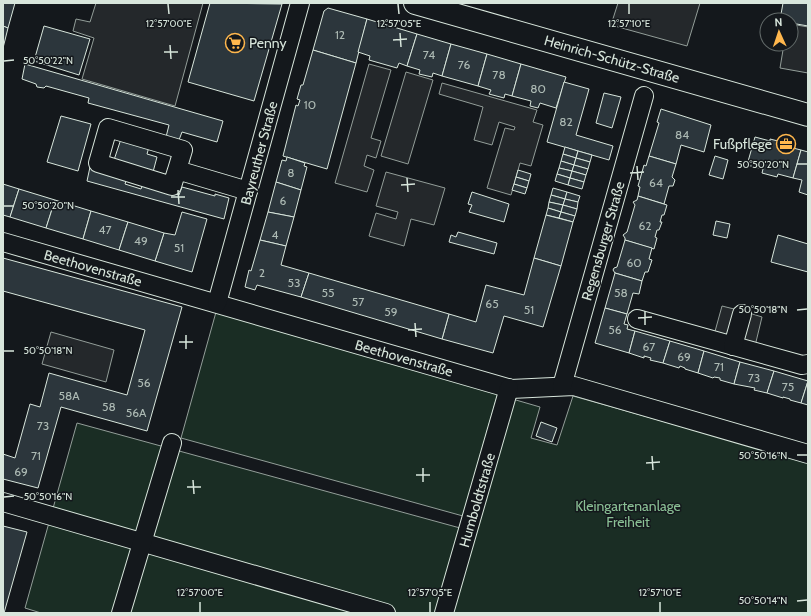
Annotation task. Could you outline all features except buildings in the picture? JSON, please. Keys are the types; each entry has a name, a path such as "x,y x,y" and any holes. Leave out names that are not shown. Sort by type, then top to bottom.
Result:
{"main road":[{"name":"Heinrich-Schütz-Straße","path":"422,4 808,115"}],"street":[{"name":"Bayreuther Straße","path":"217,303 300,3"},
{"name":"Regensburger Straße","path":"562,386 644,96"},
{"path":"108,128 182,150 177,170 172,186 98,163 108,128"},
{"path":"177,170 248,191"},
{"name":"Beethovenstraße","path":"3,242 509,388 574,386 808,454"},
{"path":"733,346 742,314"},
{"path":"638,319 802,366 808,364"},
{"name":"Humboldtstraße","path":"444,613 509,388"},
{"path":"121,613 172,443"},
{"path":"3,502 43,512 386,613"}],"green space":[{"path":"216,312 498,393 463,516 181,438"},
{"name":"Kleingartenanlage Freiheit","path":"573,396 808,462 808,613 41,613 25,608 77,423 471,531 509,398 540,407 531,438 557,445"}],"shaded area":[{"path":"96,3 203,3 175,106 82,79 94,38 73,31 76,19 90,22"},
{"path":"618,3 700,3 687,46 611,25"},
{"path":"799,25 808,27 808,73 780,68 783,52 799,52"},
{"path":"369,64 391,70 371,138 381,141 376,158 367,155 364,166 374,170 367,192 335,183"},
{"path":"406,72 433,80 408,164 381,156"},
{"path":"442,83 537,110 533,122 543,125 531,166 520,163 511,195 487,188 505,128 514,130 515,127 499,122 492,145 474,140 483,107 439,94"},
{"path":"386,172 445,188 434,225 411,219 404,246 369,236 376,213 396,219 398,212 376,206"},
{"path":"722,306 738,310 731,340 714,335"},
{"path":"746,312 762,317 755,346 738,342"},
{"path":"51,332 114,350 106,382 42,364"}],"place":[{"name":"Penny","path":"235,43"},
{"name":"Fußpflege","path":"786,144"}]}
